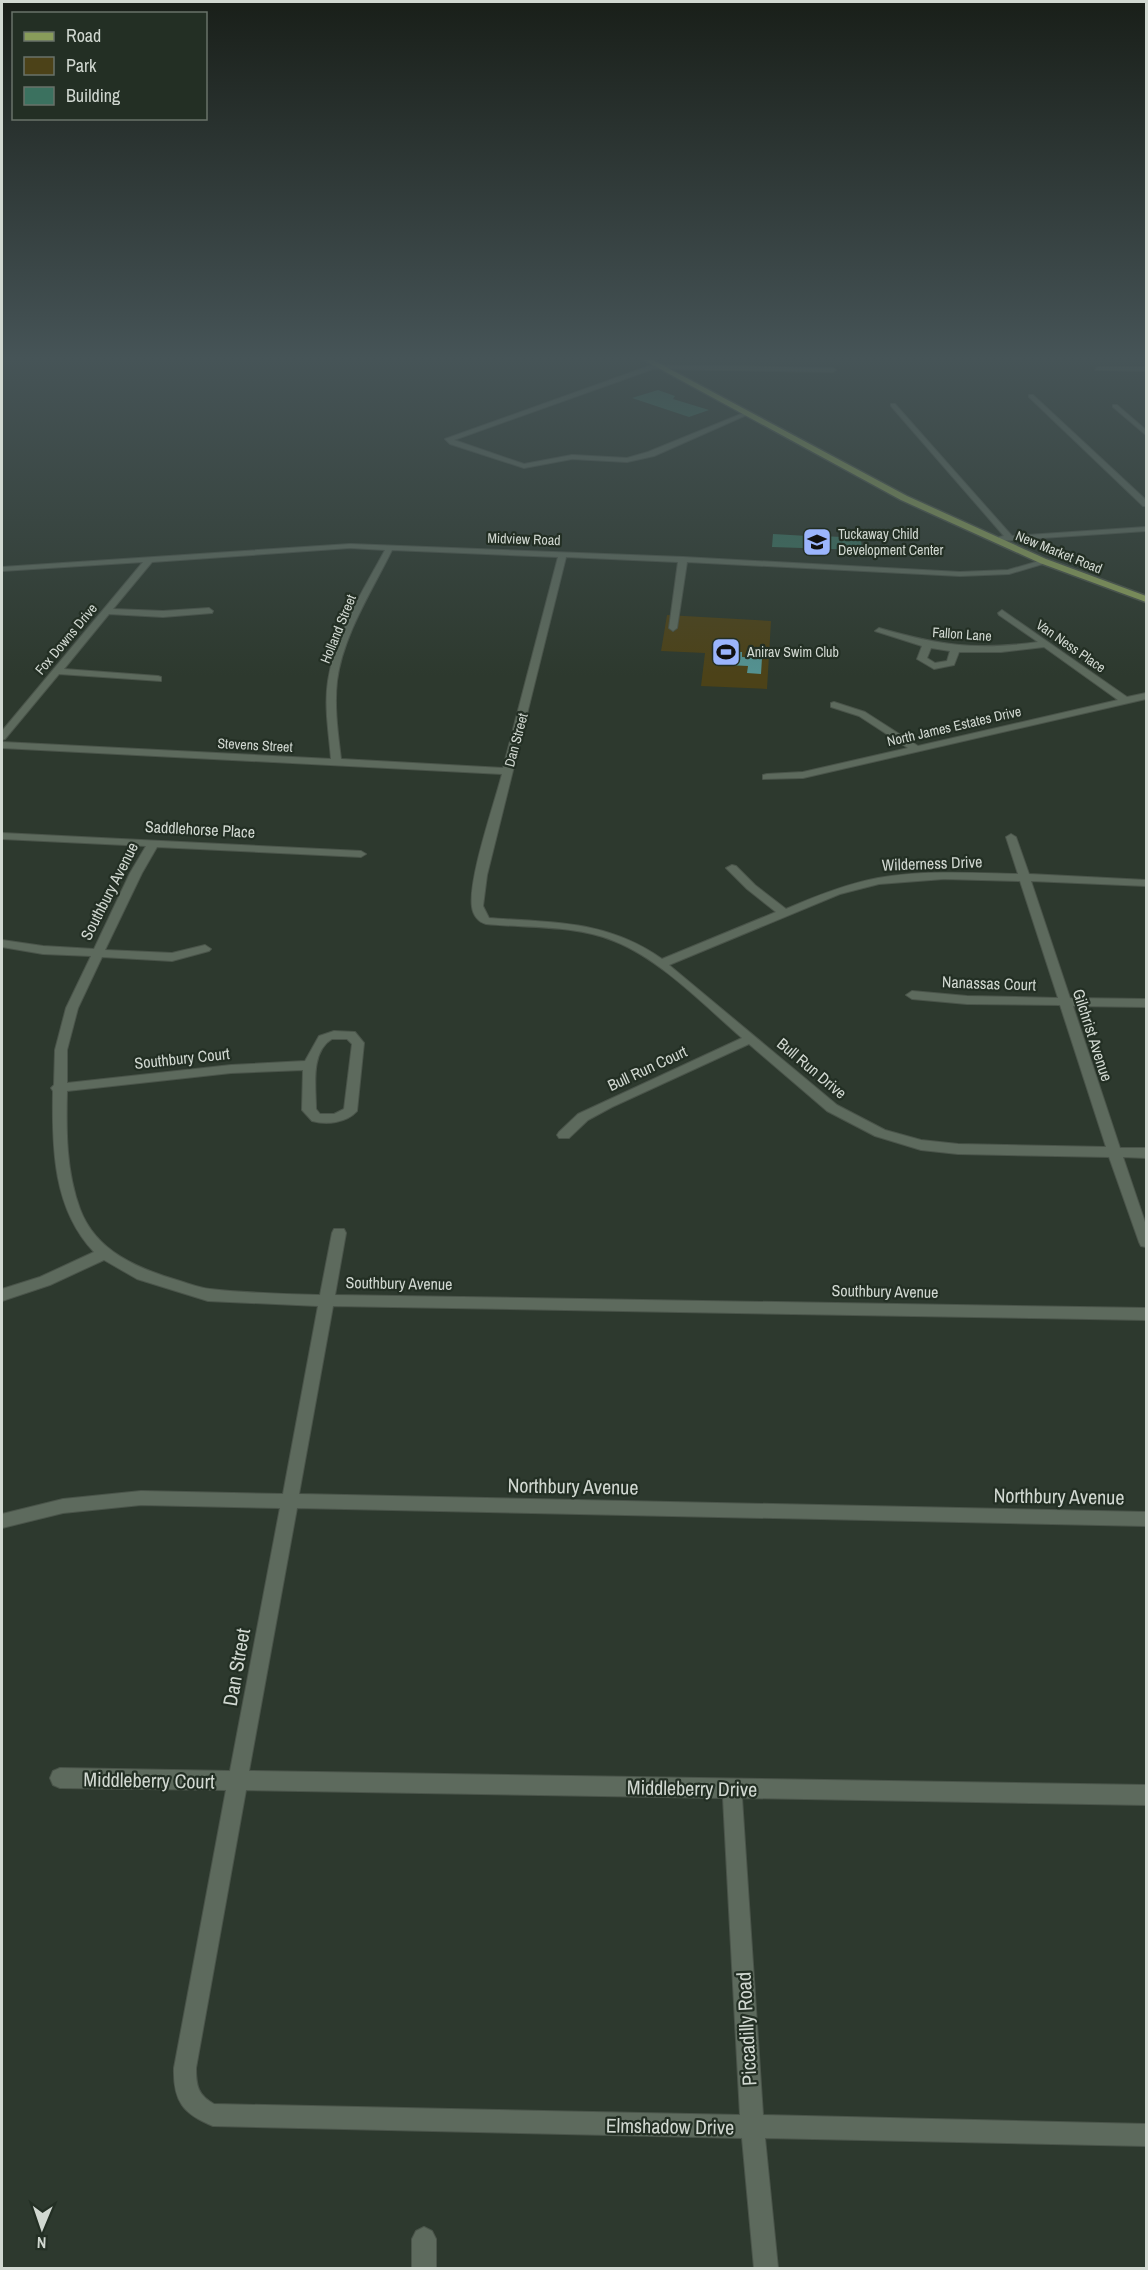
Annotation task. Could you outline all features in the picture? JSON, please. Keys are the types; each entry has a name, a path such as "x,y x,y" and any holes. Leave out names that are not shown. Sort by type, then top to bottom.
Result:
{"main road":[{"name":"New Market Road","path":"843,465 903,498 995,541 1146,599"}],"street":[{"path":"945,465 1009,537"},
{"path":"1104,465 1146,504"},
{"path":"995,541 1009,537 1146,529"},
{"name":"Midview Road","path":"2,570 350,546 960,574 1009,572 1043,561"},
{"name":"Holland Street","path":"336,763 331,710 333,678 349,633 390,547"},
{"name":"Dan Street","path":"489,921 481,918 477,910 481,875 563,554"},
{"name":"Fox Downs Drive","path":"2,737 150,559"},
{"path":"673,628 683,560"},
{"path":"108,610 163,614 209,611"},
{"name":"Van Ness Place","path":"1002,613 1126,701"},
{"name":"Fallon Lane","path":"879,632 927,646 955,650 994,651 1045,644"},
{"path":"927,646 922,659 934,666 951,663 955,650"},
{"path":"57,672 158,679"},
{"name":"North James Estates Drive","path":"767,777 803,775 1146,696"},
{"path":"834,705 862,714 916,749"},
{"name":"Stevens Street","path":"2,745 507,771"},
{"name":"Saddlehorse Place","path":"2,836 361,854"},
{"name":"Gilchrist Avenue","path":"1011,837 1146,1242"},
{"name":"Southbury Avenue","path":"154,843 97,953 72,1008 61,1050 58,1088 62,1165 73,1210 90,1239 104,1254 142,1275 164,1284 208,1295 325,1300 1146,1314"},
{"path":"732,868 751,887 784,913"},
{"name":"Wilderness Drive","path":"662,964 836,892 879,880 919,876 1023,877 1106,879 1146,884"},
{"name":"Bull Run Drive","path":"489,921 585,929 617,938 638,948 662,964 844,1116 902,1141 958,1149 1146,1153"},
{"path":"2,943 43,950 172,957 205,950"},
{"name":"Nanassas Court","path":"912,995 967,1000 1146,1003"},
{"path":"334,1033 351,1035 358,1044 350,1111 336,1118 317,1118 309,1110 310,1065 316,1047 323,1038 334,1033"},
{"name":"Bull Run Court","path":"564,1135 583,1117 608,1104 750,1039"},
{"name":"Southbury Court","path":"58,1088 231,1069 310,1065"},
{"name":"Dan Street","path":"195,2106 184,2089 185,2068 339,1233"},
{"path":"2,1295 45,1281 104,1254"},
{"name":"Northbury Avenue","path":"2,1521 63,1506 130,1499 721,1510 837,1510 1146,1519"},
{"name":"Middleberry Court","path":"60,1778 237,1781"},
{"name":"Middleberry Drive","path":"237,1781 1146,1795"},
{"name":"Piccadilly Road","path":"732,1789 753,2128 766,2268"},
{"name":"Elmshadow Drive","path":"195,2106 213,2115 1146,2135"},
{"path":"424,2239 424,2268"}],"green space":[{"name":"Anirav Swim Club","path":"667,615 771,621 767,689 701,686 705,653 661,651"}],"water":[{"path":"729,652 742,652 742,657 762,658 761,674 747,673 748,666 727,665"}],"building":[{"name":"Tuckaway Child Development Center","path":"808,533 861,538 862,550 772,547 773,534 808,536"}],"place":[{"name":"Tuckaway Child Development Center","path":"817,542"},
{"name":"Anirav Swim Club","path":"726,652"}]}
